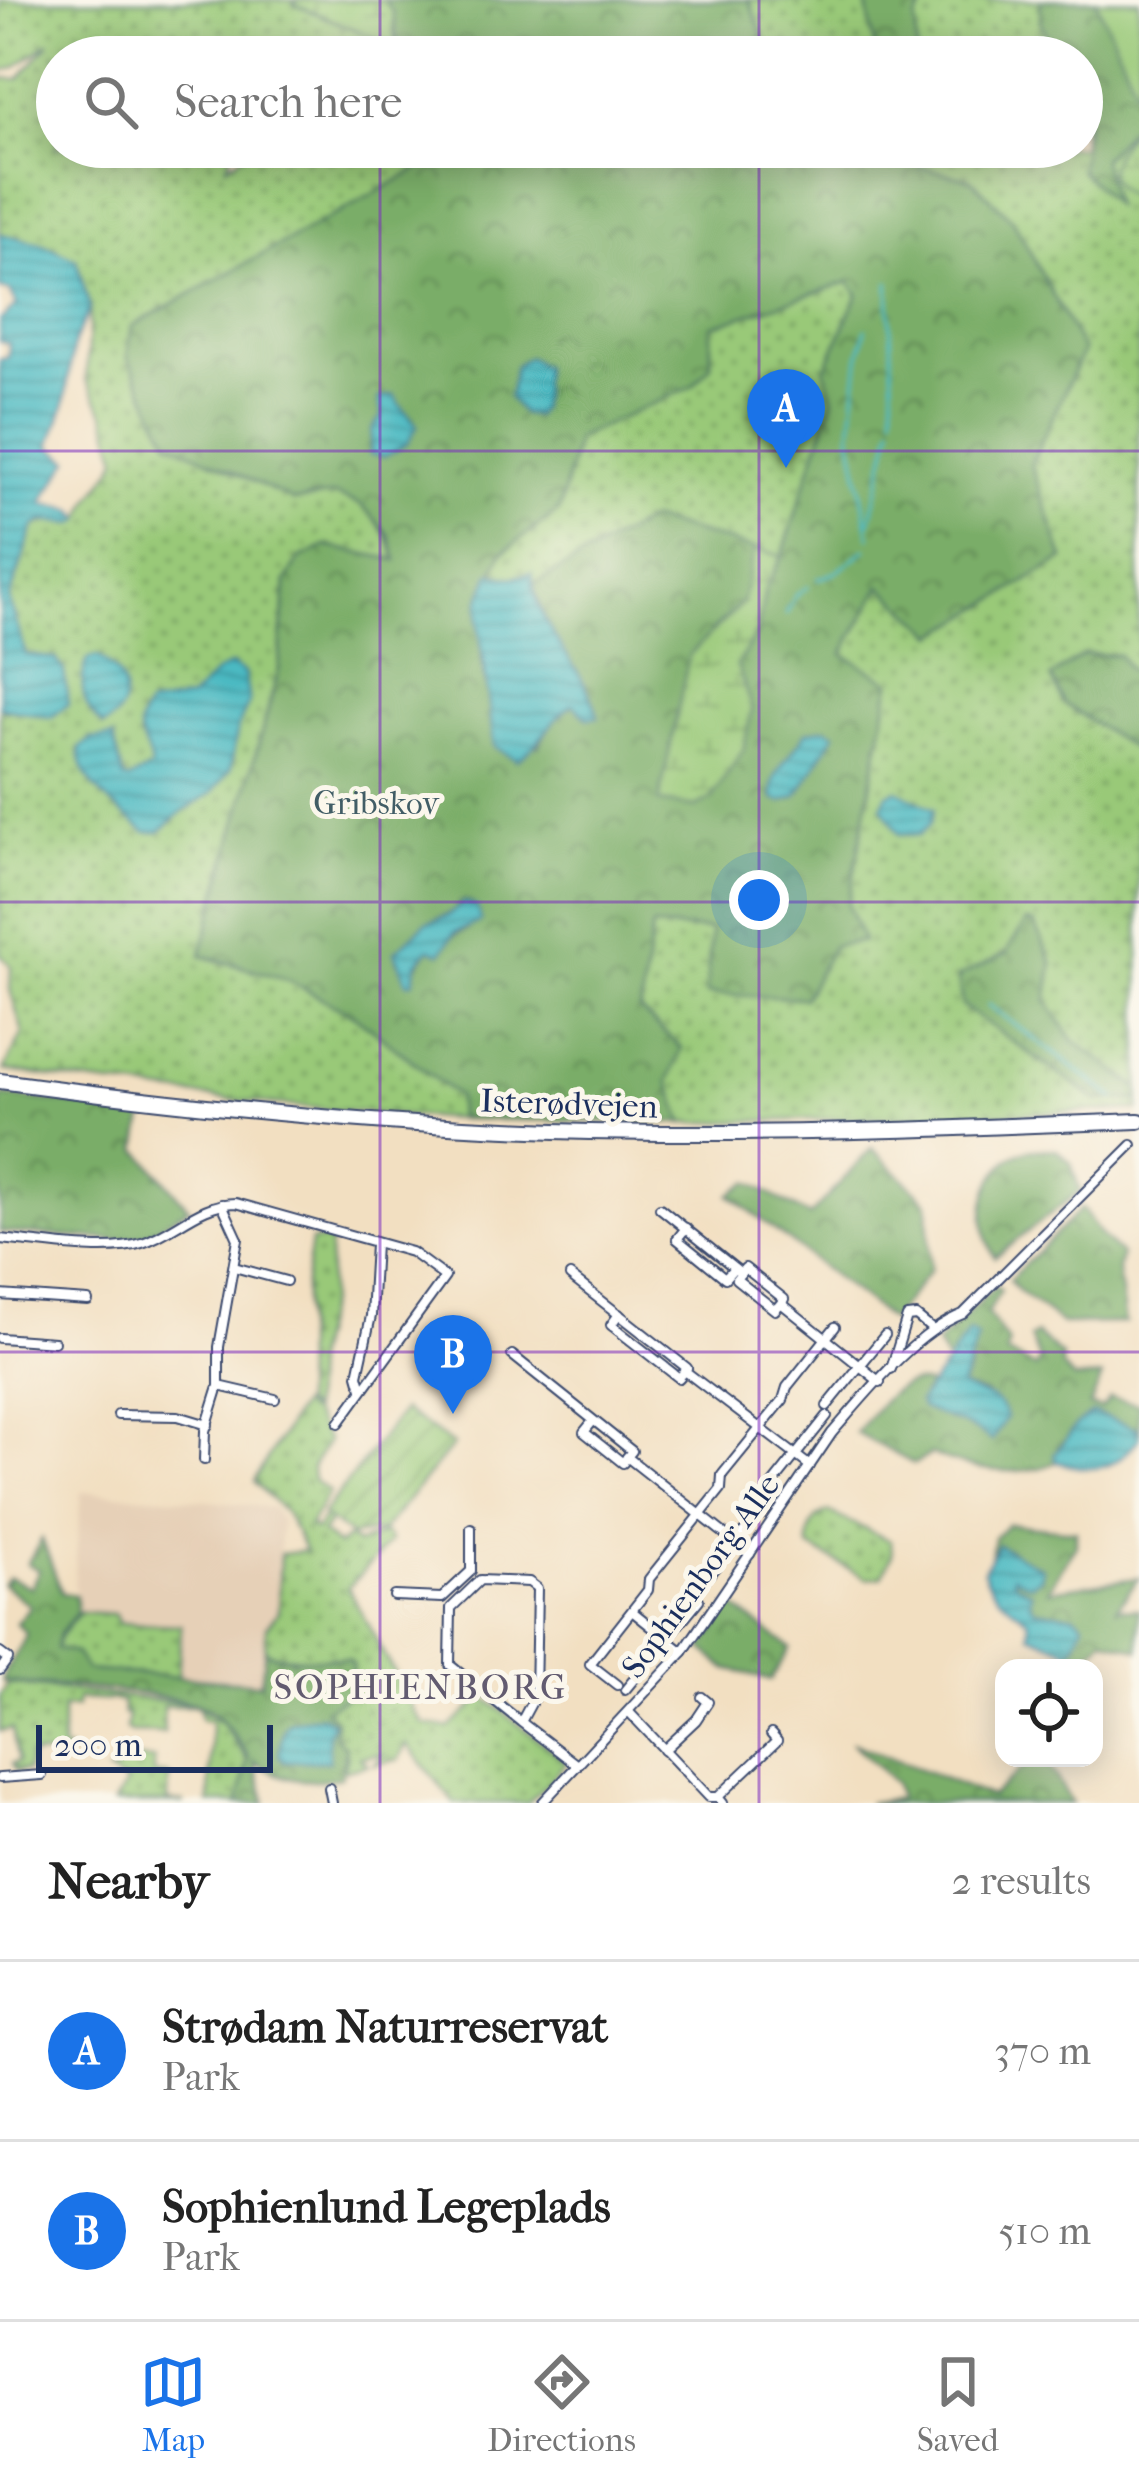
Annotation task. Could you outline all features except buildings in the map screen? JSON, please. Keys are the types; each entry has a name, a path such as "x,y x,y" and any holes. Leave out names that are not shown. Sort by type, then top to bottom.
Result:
{"highway":[{"name":"Isterødvejen","path":"0,1081 246,1112 555,1131 851,1132 1139,1121"}],"street":[{"name":"Sophienborg Alle","path":"542,1803 683,1652 832,1433 933,1330 963,1314 1132,1145"},
{"path":"0,1239 121,1247 143,1243 221,1203 236,1203 411,1252 445,1277 339,1424"},
{"path":"204,1460 234,1267 236,1229 221,1203"},
{"path":"661,1208 686,1228 677,1239 725,1278 738,1270 736,1279 775,1310 781,1303 880,1382"},
{"path":"363,1390 358,1375 371,1316 375,1244"},
{"path":"234,1267 286,1281"},
{"path":"570,1276 810,1466"},
{"path":"0,1294 88,1300"},
{"name":"Sophienborg Alle","path":"891,1371 907,1317 916,1316 933,1330"},
{"path":"699,1600 621,1688 590,1664 648,1590 649,1579 721,1489 722,1474 835,1327"},
{"path":"767,1491 885,1336"},
{"path":"0,1338 54,1342"},
{"path":"512,1355 632,1451 627,1457 751,1554"},
{"path":"219,1386 275,1399"},
{"path":"118,1415 178,1416 208,1425"},
{"path":"699,1587 767,1504"},
{"path":"394,1596 442,1598 471,1571 471,1528"},
{"path":"471,1564 486,1580"},
{"path":"520,1722 535,1696 538,1588 529,1582 480,1580 451,1608 450,1665 520,1722 577,1765"},
{"path":"436,1598 451,1614"},
{"path":"632,1611 683,1652"},
{"path":"0,1670 4,1656"},
{"path":"664,1750 697,1720 708,1702 702,1697"},
{"path":"629,1712 709,1797 721,1800 777,1741 771,1734"},
{"path":"0,1778 42,1775"},
{"path":"329,1788 332,1803"}],"shaded area":[{"path":"81,1492 273,1508 281,1521 276,1614 264,1685 178,1681 48,1651 80,1612 74,1585"}],"green space":[{"path":"0,0 292,0 295,5 335,0 1139,0 1139,1110 684,1123 677,1105 449,1090 457,1096 458,1119 117,1086 4,1070 23,1033 10,990 11,966 0,954 0,707 6,711 56,659 26,655 9,600 34,526 82,519 118,458 105,414 86,380 90,308 76,259 0,234 0,78 19,79 36,59 36,168 1103,168 1103,36 36,36 36,52 0,72","holes":["430,361 377,729 344,1009 286,979 201,956 279,669 286,582 326,546 397,562 382,529 356,502 333,495 293,501"]},
{"path":"296,0 384,0 393,13 394,36 371,36 295,5"},
{"path":"384,0 749,0 763,36 396,36 393,13"},
{"path":"866,0 928,0 916,19 916,36 872,36"},
{"path":"1041,0 1096,0 1139,95 1139,118 1103,158 1103,36 1047,36 1040,21"},
{"path":"1096,0 1139,0 1139,95"},
{"path":"1139,122 1139,199 1114,184 1110,165"},
{"path":"1103,163 1113,204 1080,170 1103,168"},
{"name":"Gribskov","path":"420,168 924,168 971,179 1013,220 1083,351 1031,464 1064,559 936,635 881,586 843,654 891,682 848,905 863,941 833,946 804,998 706,994 711,930 652,927 640,1011 682,1048 669,1081 684,1123 458,1119 457,1096 355,1016 286,979 201,955 279,669 286,582 299,559 326,546 397,560 389,534 361,505 335,495 294,501 169,441 127,356 132,326","holes":["849,282 858,294 825,370 833,399 782,556 765,589 757,632 737,665 752,710 696,807 659,802 685,688 714,629 742,603 755,549 650,519 533,585 574,704 554,717 538,747 487,690 480,602 502,553 559,511 577,438 693,386 711,365 711,326","457,911 469,928 429,949 413,972 395,952 426,923"]},
{"path":"755,549 782,556 765,589 757,632 737,665 752,710 743,750 711,799 696,807 659,802 689,655 742,603"},
{"path":"1084,654 1119,655 1139,674 1139,753 1064,704 1051,677"},
{"path":"1026,922 1035,924 1053,964 1047,1001 1073,1040 1139,1088 1139,1100 1096,1100 962,1006 958,977 1005,954"},
{"path":"0,1095 145,1113 138,1149 189,1208 143,1236 116,1240 0,1232"},
{"path":"872,1148 928,1202 930,1270 891,1321 730,1195 748,1182 810,1216"},
{"path":"1056,1149 1071,1163 1080,1191 995,1257 984,1212 992,1181 1012,1157 1027,1150"},
{"path":"1082,1208 1121,1255 1118,1270 1125,1323 1062,1324 1009,1280"},
{"path":"330,1240 328,1300 313,1361 311,1411 302,1404 304,1288 311,1241"},
{"path":"996,1286 1001,1291 987,1313 1009,1343 1006,1353 1036,1368 1039,1359 1030,1338 1036,1334 1062,1356 1062,1367 1074,1379 1102,1377 1090,1406 1102,1408 1110,1398 1139,1404 1139,1436 1136,1427 1078,1423 1055,1454 1057,1462 1011,1471 978,1468 932,1454 914,1464 856,1433 888,1396 918,1383 930,1385 923,1394 947,1419 972,1426 991,1440 986,1394 961,1388 970,1367 965,1338 949,1366 937,1344"},
{"path":"300,1405 312,1414 328,1441 312,1467 313,1480 329,1492 309,1526 316,1530 330,1507 337,1513 322,1533 338,1546 348,1537 357,1544 384,1533 391,1541 348,1588 415,1712 424,1724 449,1728 484,1697 567,1762 528,1803 454,1803 407,1744 398,1760 375,1764 383,1754 360,1757 368,1765 342,1771 347,1757 325,1711 332,1657 298,1658 265,1650 266,1627 278,1612 280,1554 305,1551 286,1514 254,1481"},
{"path":"403,1410 453,1445 382,1531 351,1536 322,1515"},
{"path":"829,1512 891,1541 892,1555 882,1576 866,1578 809,1547 812,1525"},
{"path":"1008,1524 1076,1531 1076,1545 1048,1590 1139,1578 1117,1608 1139,1609 1139,1650 1104,1639 1076,1658 1067,1650 1075,1646 1046,1611 1035,1609 1031,1593 1013,1582 998,1545 990,1560 994,1538"},
{"path":"42,1539 62,1593 75,1595 77,1613 59,1634 56,1649 76,1653 86,1670 261,1683 265,1650 294,1658 348,1659 353,1664 349,1695 325,1709 335,1720 335,1736 346,1747 341,1777 296,1780 254,1761 266,1803 239,1803 248,1756 211,1711 144,1694 3,1682 26,1634 16,1623 30,1606 3,1584 9,1577 31,1587 39,1570 27,1564"},
{"path":"732,1605 790,1648 771,1680 727,1669 702,1649"},
{"path":"80,1612 115,1614 118,1623 181,1625 178,1681 84,1673 48,1651"},
{"path":"8,1684 197,1706 163,1706 164,1733 130,1732 122,1701 77,1699 77,1707 62,1708 62,1750 69,1751 69,1756 30,1755 27,1771 16,1771 12,1729 0,1731 0,1696"},
{"path":"197,1706 222,1723 249,1762 241,1803 209,1803 211,1721 202,1720"},
{"path":"851,1742 991,1797 1023,1767 1050,1767 1072,1803 867,1803 899,1798 895,1783"},
{"path":"118,1758 154,1760 154,1774 169,1775 168,1802 185,1803 114,1803 126,1783 108,1773 117,1770"}],"water":[{"path":"0,234 41,243 76,259 90,308 74,342 64,407 50,446 70,460 42,503 73,509 82,519 75,524 43,521 34,526 9,599 26,655 56,659 64,670 68,704 51,718 0,707 0,359 8,358 9,343 0,342 0,320 17,305 10,291 0,289"},
{"path":"528,357 543,367 535,416 523,414 509,398 515,366"},
{"path":"394,395 417,426 407,444 384,457 370,454 372,430 382,415 379,398"},
{"path":"491,573 511,578 532,573 541,613 592,698 598,717 588,718 573,704 517,760 494,746 479,623 480,601"},
{"path":"97,656 115,671 124,690 121,709 104,726 87,705 83,687 88,659"},
{"path":"231,665 244,673 249,702 238,727 230,770 212,793 159,832 146,832 93,784 85,773 80,748 91,739 113,737 124,779 151,768 139,732 148,706 190,699"},
{"path":"825,728 835,733 797,796 782,802 774,799 774,780 783,764 806,732"},
{"path":"897,790 934,809 930,824 919,835 899,834 882,806 888,794"},
{"path":"464,902 477,907 481,921 454,933 441,953 429,949 417,963 413,982 407,982 395,952 426,923 448,916"},
{"path":"969,1332 977,1338 961,1387 993,1399 1002,1409 1006,1417 992,1441 922,1408 919,1402"},
{"path":"1093,1413 1136,1428 1139,1438 1103,1467 1057,1462 1054,1455 1078,1423"},
{"path":"998,1545 1042,1568 1030,1585 1013,1576 1013,1582 1031,1593 1035,1609 1075,1615 1084,1623 1075,1646 1067,1650 1030,1634 1029,1620 990,1587 983,1571"},
{"path":"321,1715 332,1722 329,1761 284,1761 279,1755 288,1722"}],"waterway":[{"path":"889,282 894,415"},
{"path":"866,329 851,435 870,537"},
{"path":"870,522 893,425"},
{"path":"818,579 837,572 866,549"},
{"path":"786,614 796,595 808,587"},
{"path":"988,1005 1116,1099"}],"place":[{"name":"Strødam Naturreservat","path":"786,468"},
{"name":"Sophienlund Legeplads","path":"453,1414"}],"district":[{"name":"SOPHIENBORG","path":"421,1687"}]}
